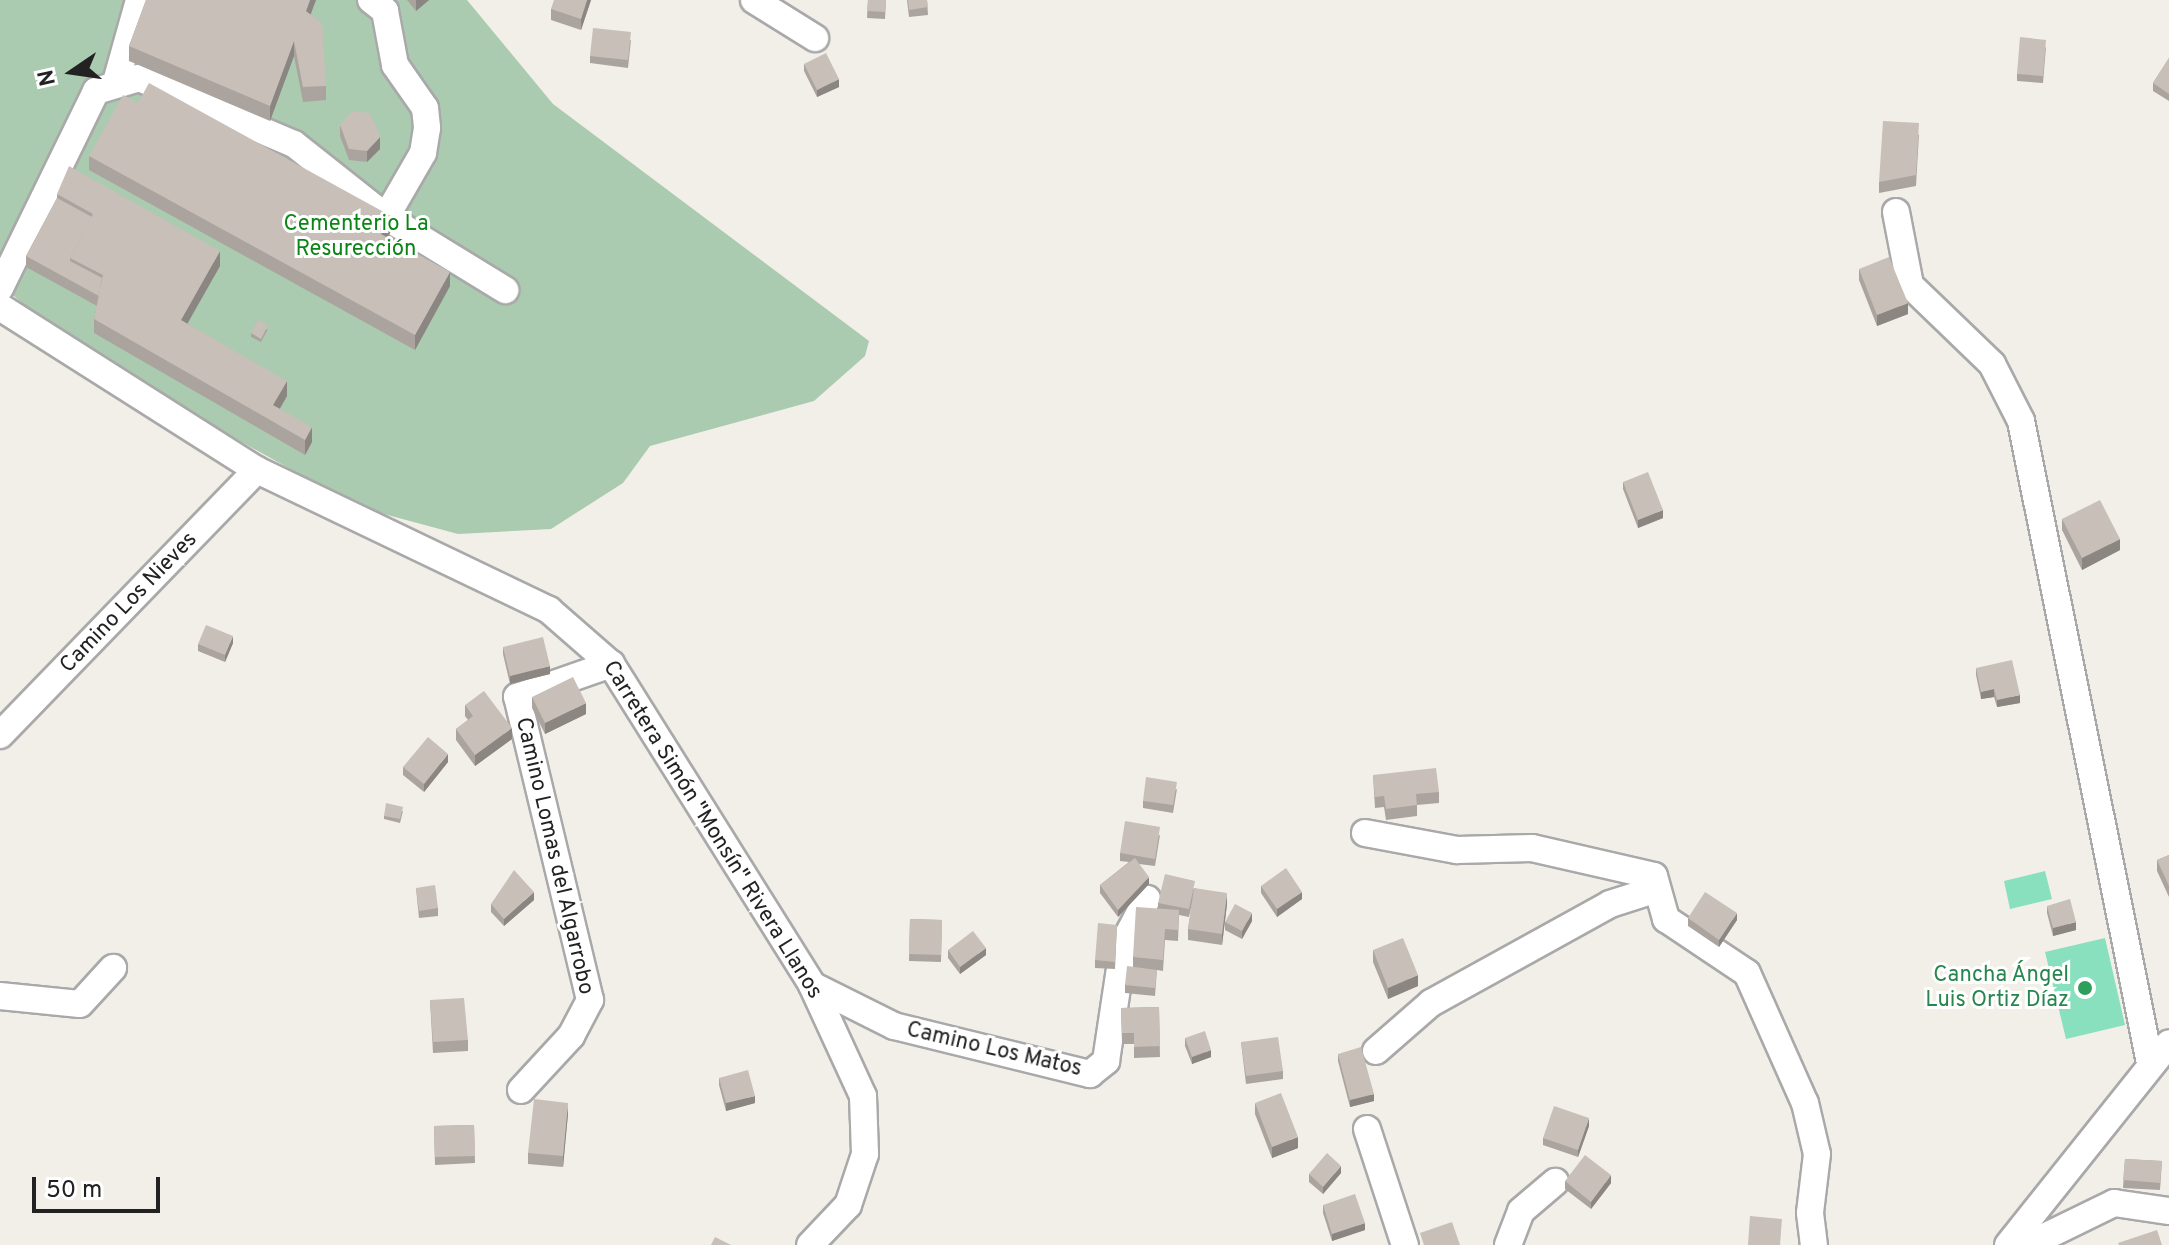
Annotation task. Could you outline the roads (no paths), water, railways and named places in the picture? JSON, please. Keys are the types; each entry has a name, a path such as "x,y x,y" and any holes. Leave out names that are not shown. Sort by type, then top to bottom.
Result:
{"street":[{"path":"116,82 139,0"},
{"path":"371,0 385,11 395,65 425,108 427,128 423,153 386,217"},
{"path":"754,0 815,38"},
{"path":"0,288 66,143 96,91 116,82 139,78 179,89 294,144 386,217 505,290"},
{"path":"1896,212 1910,285 1992,364 2021,421 2150,1063"},
{"name":"Carretera Simón \"Monsín\" Rivera Llanos","path":"0,307 257,470 523,596 577,628 611,664 812,985 863,1096 865,1154 848,1205 810,1245"},
{"name":"Camino Los Nieves","path":"0,735 257,470"},
{"name":"Camino Lomas del Algarrobo","path":"521,1090 571,1036 590,1000 517,697 611,664"},
{"path":"1365,833 1457,850 1532,848 1611,870 1644,870 1657,889 1666,919 1747,973 1805,1103 1817,1154 1814,1245"},
{"path":"1376,1051 1431,1003 1610,904 1657,889"},
{"name":"Camino Los Matos","path":"812,985 894,1026 1090,1074 1106,1061 1124,942 1147,899"},
{"path":"0,996 80,1004 113,968"},
{"path":"2008,1245 2169,1043"},
{"path":"1367,1129 1405,1245"},
{"path":"1508,1245 1521,1211 1555,1182"},
{"path":"2028,1245 2114,1203 2169,1211"}],"place":[{"name":"Cancha Ángel Luis Ortiz Díaz","path":"2085,988"}],"park label":[{"name":"Cementerio La Resurección","path":"356,236"}]}
